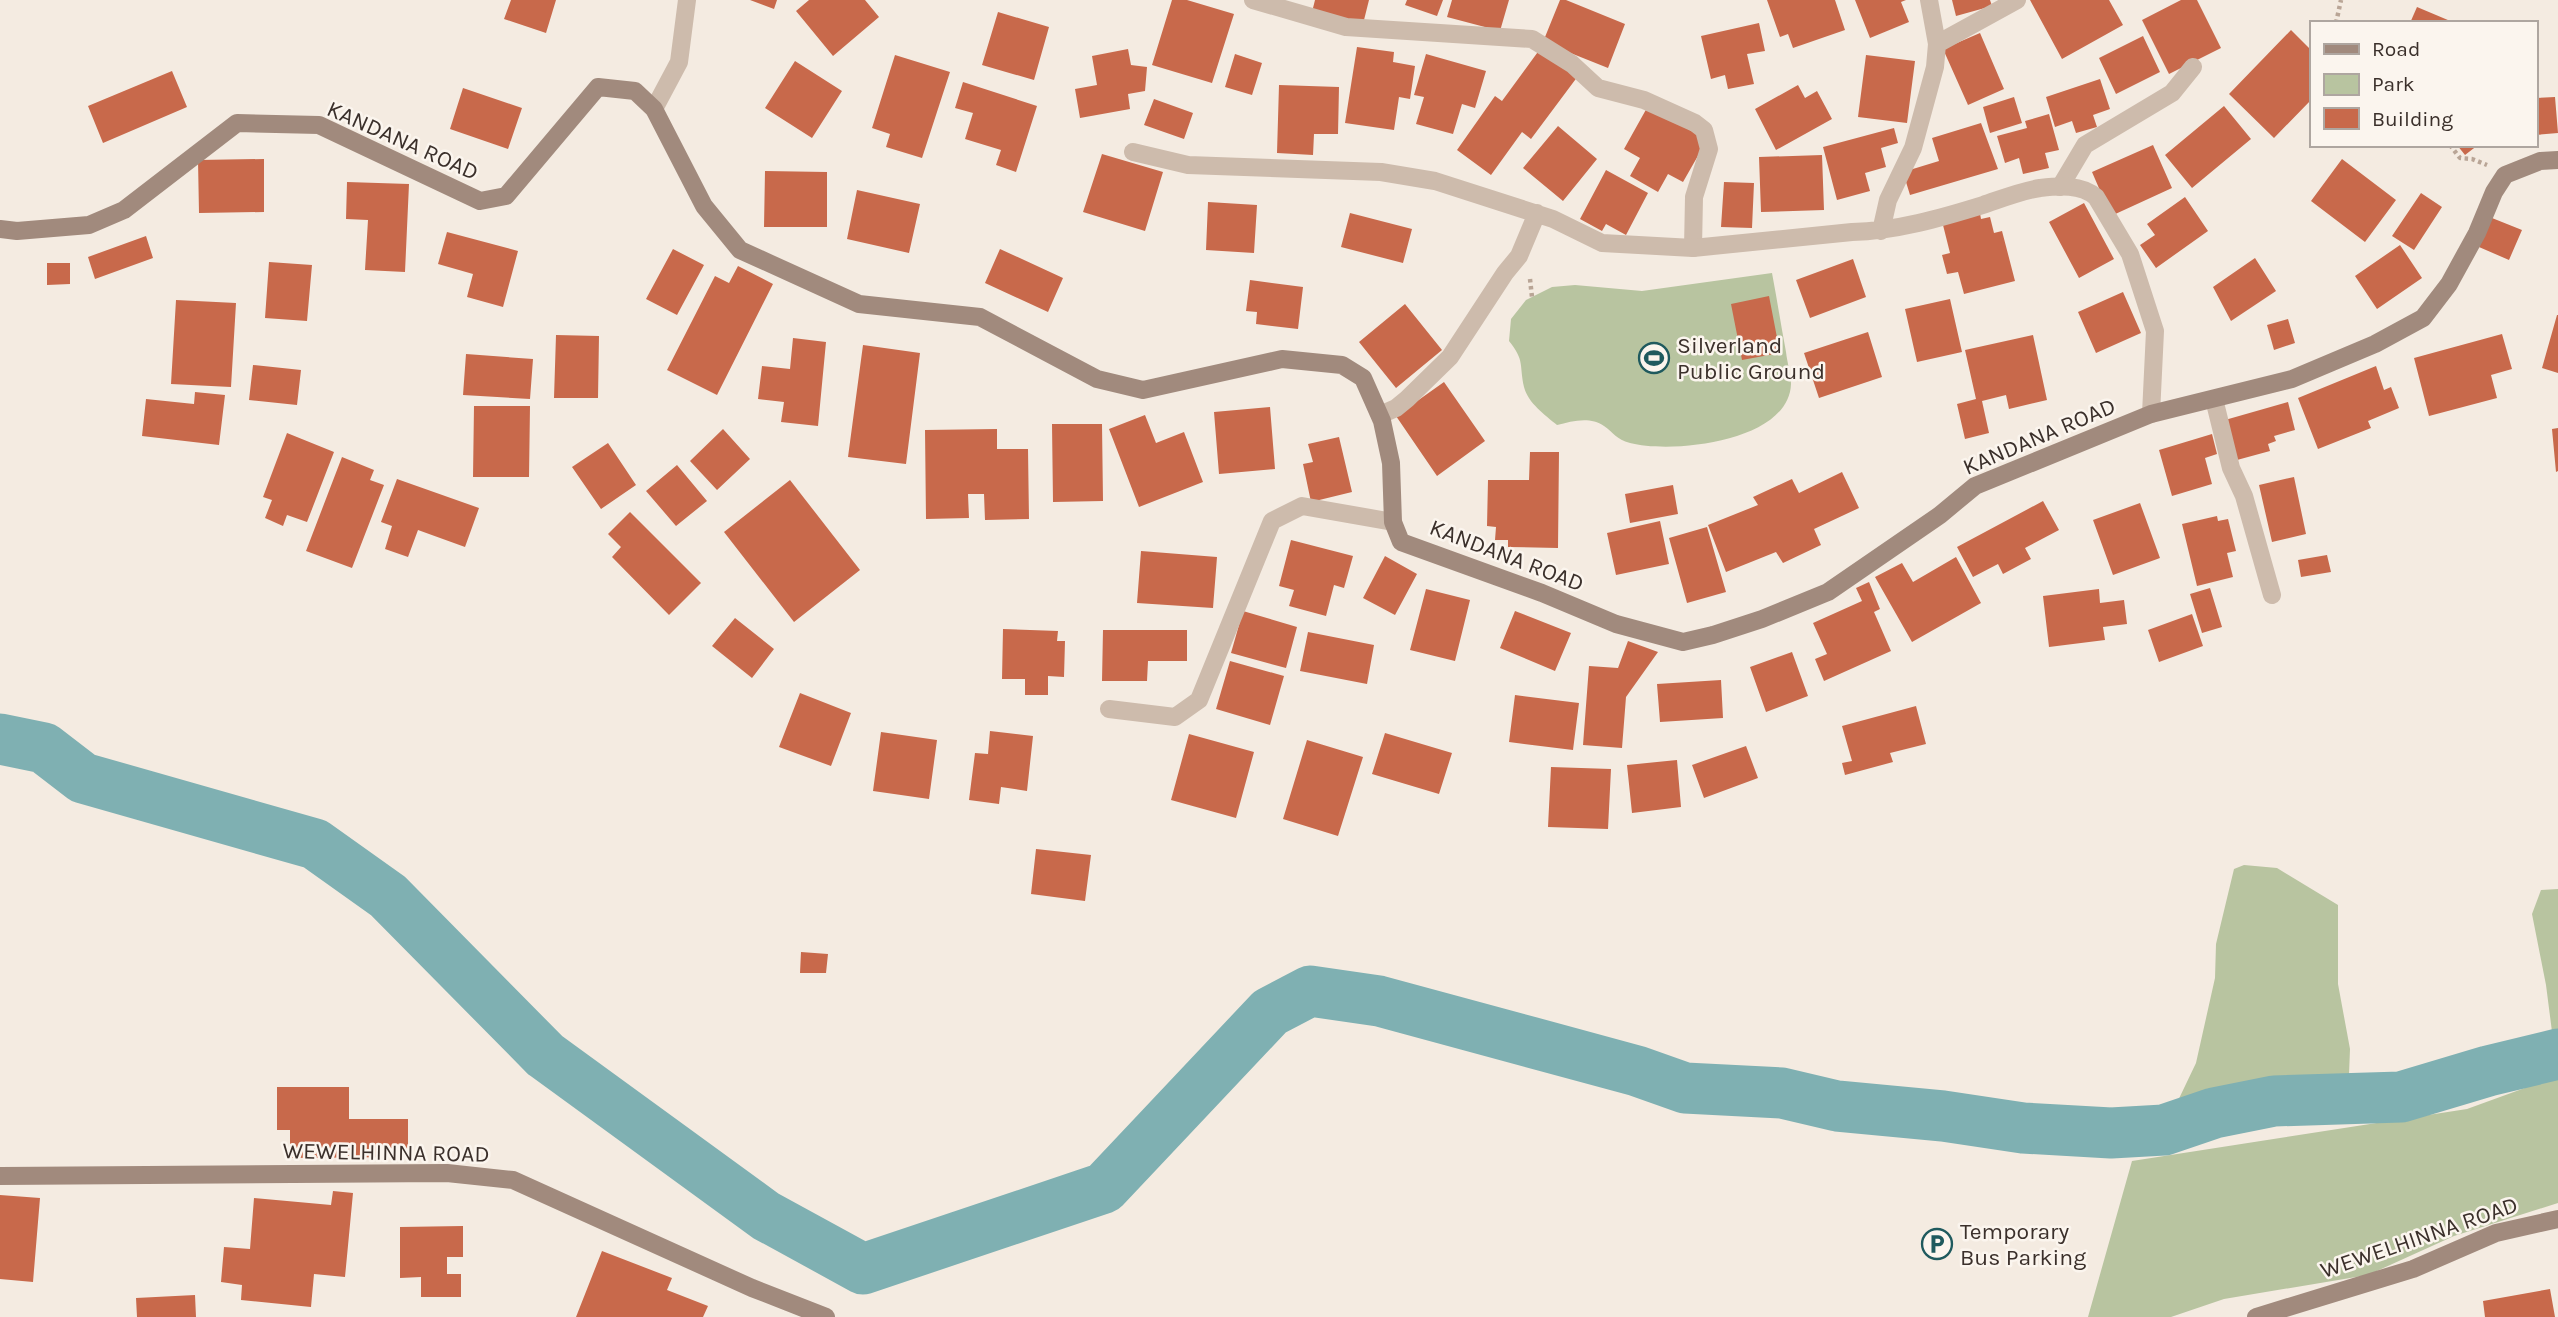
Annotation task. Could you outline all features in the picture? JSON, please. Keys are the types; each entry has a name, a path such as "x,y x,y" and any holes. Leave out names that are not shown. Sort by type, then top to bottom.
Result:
{"street":[{"path":"654,109 679,62 687,0"},
{"path":"1253,0 1346,27 1532,38 1572,64 1598,88 1644,100 1695,123 1704,130 1709,149 1694,197 1693,248"},
{"path":"1881,231 1888,200 1913,148 1935,67 1937,44 1929,0"},
{"path":"1937,44 2017,0"},
{"path":"2060,187 2085,145 2172,93 2193,67"},
{"name":"KANDANA ROAD","path":"0,229 17,231 89,225 124,210 237,123 319,125 480,201 506,196 598,87 635,91 654,109 704,206 740,250 859,304 980,317 1097,379 1143,390 1282,359 1342,366 1363,378 1380,415 1391,463 1393,522 1401,542 1542,593 1616,624 1683,642 1762,619 1828,592 1940,515 1975,486 2151,414 2292,379 2375,344 2423,318 2449,285 2477,233 2494,192 2504,177"},
{"path":"1133,152 1188,165 1381,172 1435,181 1537,213 1602,243 1693,248 1881,231 2037,188 2060,187 2089,191 2096,197 2130,254 2155,331 2151,414"},
{"path":"2504,177 2540,162 2558,160"},
{"path":"1380,415 1396,408 1407,399 1450,357 1519,256 1537,213"},
{"path":"2214,399 2231,468 2244,496 2272,595"},
{"path":"1110,709 1175,717 1199,700 1272,521 1302,506 1393,522"},
{"name":"WEWELHINNA ROAD","path":"0,1176 447,1173 513,1181 752,1288 826,1317"},
{"name":"WEWELHINNA ROAD","path":"2256,1317 2413,1269 2496,1233 2558,1219"}],"path":[{"path":"2336,21 2341,0"},
{"path":"2452,147 2460,158 2472,159 2495,168 2504,177"}],"green space":[{"name":"Silverland Public Ground","path":"1772,273 1791,384 1785,404 1771,419 1750,431 1726,439 1673,447 1630,443 1593,421 1581,420 1557,425 1526,393 1519,358 1509,341 1511,319 1526,300 1552,287 1575,285 1642,291"},
{"path":"2244,865 2277,868 2338,905 2338,984 2350,1049 2348,1100 2274,1101 2214,1113 2164,1130 2196,1063 2215,978 2216,944 2234,869"},
{"path":"2558,889 2558,1054 2555,1055 2546,985 2532,914 2541,890"},
{"path":"2558,1076 2558,1203 2454,1236 2368,1275 2224,1299 2171,1317 2088,1317 2132,1161 2467,1109"}],"building":[{"path":"511,0 556,0 546,33 504,19"},
{"path":"750,0 777,0 774,9"},
{"path":"809,0 865,0 879,17 833,56 796,11"},
{"path":"1172,0 1187,0 1234,14 1212,83 1152,65"},
{"path":"1315,0 1369,0 1363,24 1312,12"},
{"path":"1407,0 1443,0 1437,16 1405,5"},
{"path":"1452,0 1509,0 1500,31 1447,17"},
{"path":"1560,0 1625,24 1608,68 1543,42"},
{"path":"1767,0 1835,0 1845,30 1793,48 1788,34 1780,37"},
{"path":"1855,0 1906,0 1901,2 1909,22 1870,38"},
{"path":"1952,0 1990,0 1992,6 1956,16"},
{"path":"2030,0 2109,0 2123,25 2062,59"},
{"path":"2181,0 2197,0 2221,48 2169,74 2142,20"},
{"path":"2417,7 2450,21 2411,21"},
{"path":"998,12 1049,27 1034,80 982,65"},
{"path":"1759,23 1765,51 1747,54 1754,84 1728,89 1725,75 1711,79 1701,36"},
{"path":"2291,30 2310,49 2310,101 2274,138 2229,94"},
{"path":"1980,33 2004,89 1968,105 1943,49"},
{"path":"2143,36 2160,72 2116,94 2099,58"},
{"path":"1357,47 1394,52 1393,62 1415,66 1410,99 1399,97 1394,130 1345,123"},
{"path":"1128,49 1131,65 1147,67 1145,91 1128,94 1130,109 1080,118 1075,89 1097,85 1092,56"},
{"path":"1540,49 1578,76 1531,139 1522,132 1491,175 1457,150 1495,96 1502,101"},
{"path":"1235,54 1262,63 1252,95 1225,87"},
{"path":"1426,54 1486,71 1475,108 1462,104 1453,134 1416,124 1424,97 1414,95"},
{"path":"895,55 950,72 922,158 886,147 890,134 872,128"},
{"path":"1866,55 1915,61 1907,123 1858,117"},
{"path":"795,61 842,91 812,138 765,108"},
{"path":"172,71 187,107 103,143 88,106"},
{"path":"2100,79 2110,109 2093,115 2097,127 2076,133 2072,121 2055,127 2046,97"},
{"path":"963,82 1037,106 1016,172 996,165 1001,150 965,139 973,113 955,108"},
{"path":"1279,85 1339,87 1338,134 1314,134 1313,155 1277,153"},
{"path":"1798,85 1805,98 1817,91 1832,119 1776,150 1755,109"},
{"path":"463,88 522,108 508,149 450,129"},
{"path":"2014,97 2022,123 1990,133 1983,107"},
{"path":"2555,97 2558,133 2537,135 2537,98"},
{"path":"1154,99 1193,113 1184,139 1144,125"},
{"path":"1648,106 1707,140 1683,182 1668,174 1658,192 1630,176 1640,158 1624,149"},
{"path":"2224,106 2251,139 2192,188 2165,155"},
{"path":"2049,114 2059,150 2045,153 2049,168 2023,174 2019,158 2005,163 1997,136 2027,128 2025,121"},
{"path":"1981,123 1998,169 1910,195 1903,172 1939,161 1932,138"},
{"path":"1558,126 1597,159 1563,201 1523,168"},
{"path":"1894,128 1898,143 1881,148 1886,167 1865,173 1870,191 1837,200 1823,147"},
{"path":"2153,145 2172,188 2111,216 2092,172"},
{"path":"2459,147 2475,147 2465,155"},
{"path":"1102,154 1163,172 1145,231 1083,212"},
{"path":"1822,155 1824,210 1761,212 1759,157"},
{"path":"264,159 264,212 199,213 198,160"},
{"path":"2342,159 2396,200 2365,242 2311,201"},
{"path":"1606,170 1648,193 1626,235 1606,224 1602,231 1580,219"},
{"path":"765,171 827,172 827,227 764,227"},
{"path":"347,182 409,184 405,272 365,270 368,220 346,219"},
{"path":"1724,182 1754,183 1752,228 1721,227"},
{"path":"857,190 920,204 909,253 847,239"},
{"path":"2421,193 2442,207 2414,250 2392,236"},
{"path":"2185,197 2208,231 2156,268 2140,245 2155,235 2147,224"},
{"path":"1208,202 1257,205 1254,253 1206,250"},
{"path":"2084,203 2114,259 2079,278 2049,222"},
{"path":"1979,208 1981,219 1990,217 1994,233 2002,231 2015,281 1964,294 1958,272 1947,274 1942,255 1950,253 1941,217"},
{"path":"1350,213 1412,229 1403,263 1341,247"},
{"path":"2492,218 2522,230 2509,260 2479,247"},
{"path":"447,232 518,251 503,307 467,297 473,274 438,264"},
{"path":"146,236 153,258 95,279 88,257"},
{"path":"2400,245 2422,278 2377,309 2355,276"},
{"path":"673,249 704,265 677,315 646,299"},
{"path":"1000,249 1063,278 1048,312 985,283"},
{"path":"2255,258 2276,291 2231,321 2213,287"},
{"path":"1853,259 1866,297 1810,318 1796,280"},
{"path":"269,262 312,265 307,321 265,318"},
{"path":"47,263 70,263 70,284 47,285"},
{"path":"738,266 773,284 717,395 667,370 715,276 729,283"},
{"path":"1250,280 1303,287 1298,329 1256,324 1257,312 1246,311"},
{"path":"2123,292 2141,333 2096,353 2078,312"},
{"path":"1769,296 1780,353 1742,360 1731,304"},
{"path":"1950,299 1962,352 1917,362 1905,309"},
{"path":"176,300 236,303 231,387 171,384"},
{"path":"1405,304 1442,350 1396,388 1359,342"},
{"path":"2558,315 2558,373 2542,368"},
{"path":"2288,319 2295,343 2274,350 2267,325"},
{"path":"1868,332 1882,377 1819,398 1804,353"},
{"path":"2502,334 2512,369 2491,375 2497,398 2429,416 2414,358"},
{"path":"556,335 599,336 598,398 554,398"},
{"path":"2033,335 2047,400 2009,409 2006,395 1982,401 1989,433 1965,439 1957,404 1976,399 1965,350"},
{"path":"793,338 826,342 818,426 781,422 784,402 758,399 762,366 790,369"},
{"path":"863,345 920,353 906,464 848,457"},
{"path":"466,354 533,359 530,399 463,395"},
{"path":"253,365 301,370 297,405 249,400"},
{"path":"2376,366 2384,390 2391,387 2399,408 2368,421 2371,428 2318,449 2298,398"},
{"path":"1444,382 1485,441 1437,476 1396,416"},
{"path":"195,392 225,395 219,445 142,436 146,399 194,404"},
{"path":"2288,402 2295,430 2274,436 2276,441 2268,444 2270,451 2237,460 2225,420"},
{"path":"474,406 530,406 529,477 473,477"},
{"path":"1270,407 1275,469 1219,474 1214,412"},
{"path":"1145,415 1156,443 1184,432 1203,482 1139,507 1109,429"},
{"path":"1052,424 1102,424 1103,501 1053,502"},
{"path":"2558,428 2558,471 2556,472 2552,429"},
{"path":"723,429 750,459 717,490 690,461"},
{"path":"997,429 997,449 1028,449 1029,519 985,520 984,494 968,494 969,518 926,519 925,430"},
{"path":"287,433 334,452 307,522 287,515 283,526 265,518 272,500 263,497"},
{"path":"2212,434 2217,454 2205,458 2212,484 2172,496 2159,450"},
{"path":"1339,437 1352,492 1311,502 1303,464 1313,462 1308,444"},
{"path":"608,443 636,485 601,509 572,467"},
{"path":"1530,452 1559,452 1558,548 1508,547 1508,540 1495,540 1496,527 1487,526 1488,480 1529,480"},
{"path":"342,457 374,470 370,480 384,485 352,568 306,551"},
{"path":"677,465 707,501 676,526 646,491"},
{"path":"1842,472 1859,508 1814,529 1821,545 1783,563 1776,552 1726,572 1708,525 1758,505 1753,497 1792,479 1799,493"},
{"path":"2294,477 2306,534 2272,542 2259,485"},
{"path":"397,479 479,508 465,547 418,530 408,557 385,549 392,526 381,522"},
{"path":"790,480 860,570 794,622 724,532"},
{"path":"1673,485 1678,514 1630,523 1625,494"},
{"path":"2043,501 2059,530 2025,548 2031,559 2003,574 1998,564 1973,577 1957,547"},
{"path":"2140,503 2160,558 2113,575 2093,520"},
{"path":"630,512 701,583 669,615 612,557 621,547 608,534"},
{"path":"2217,516 2218,521 2228,519 2236,551 2227,553 2233,577 2197,586 2182,524"},
{"path":"1660,521 1669,564 1616,575 1607,533"},
{"path":"1707,527 1726,592 1687,603 1669,538"},
{"path":"1291,540 1353,556 1344,588 1334,585 1326,616 1289,606 1294,590 1279,586"},
{"path":"1141,551 1217,557 1213,608 1137,603"},
{"path":"2327,555 2331,572 2301,577 2298,560"},
{"path":"1385,556 1417,574 1395,615 1363,598"},
{"path":"1956,557 1981,603 1912,642 1875,577 1902,563 1913,582"},
{"path":"1869,582 1880,609 1874,612 1891,651 1824,681 1815,659 1827,654 1813,623 1862,601 1856,588"},
{"path":"2210,588 2222,627 2202,633 2190,594"},
{"path":"1426,589 1470,600 1455,661 1410,650"},
{"path":"2099,589 2100,603 2124,600 2127,624 2103,627 2105,640 2049,647 2043,596"},
{"path":"1243,611 1297,627 1286,668 1231,653"},
{"path":"1515,611 1571,633 1555,671 1500,648"},
{"path":"2192,614 2203,646 2159,662 2148,630"},
{"path":"735,618 774,649 752,678 712,646"},
{"path":"1003,629 1058,631 1057,641 1065,641 1064,677 1048,676 1048,695 1025,695 1025,679 1002,679"},
{"path":"1103,630 1187,630 1187,661 1148,661 1147,681 1102,681"},
{"path":"1308,632 1374,645 1367,684 1300,671"},
{"path":"1628,641 1658,652 1626,697 1622,748 1583,745 1589,666 1618,668"},
{"path":"1792,652 1808,696 1766,712 1750,667"},
{"path":"1230,661 1284,676 1270,725 1216,709"},
{"path":"1721,680 1723,718 1660,722 1657,684"},
{"path":"800,693 851,713 831,766 779,747"},
{"path":"1515,695 1579,703 1573,750 1509,742"},
{"path":"1916,706 1926,744 1890,753 1893,762 1845,775 1842,763 1852,761 1842,726"},
{"path":"990,731 1033,736 1027,791 1001,787 999,804 969,800 975,753 988,754"},
{"path":"881,732 937,740 929,799 873,791"},
{"path":"1385,733 1452,753 1439,794 1372,774"},
{"path":"1189,734 1254,752 1236,818 1171,800"},
{"path":"1307,740 1363,757 1338,836 1283,819"},
{"path":"1746,746 1758,778 1704,798 1692,765"},
{"path":"1677,760 1681,807 1632,813 1627,765"},
{"path":"1551,767 1611,769 1608,829 1548,827"},
{"path":"1036,849 1091,855 1085,901 1031,894"},
{"path":"801,952 828,954 826,973 800,973"},
{"path":"277,1087 349,1087 349,1119 408,1119 408,1157 290,1158 290,1130 277,1130"},
{"path":"333,1191 353,1193 345,1277 314,1274 311,1307 241,1300 242,1285 221,1282 224,1247 250,1249 254,1198 331,1205"},
{"path":"0,1195 40,1198 33,1282 0,1279"},
{"path":"463,1226 463,1257 447,1257 447,1274 461,1274 461,1297 421,1297 421,1277 400,1278 400,1227"},
{"path":"602,1251 672,1278 667,1290 708,1306 703,1317 576,1317"},
{"path":"2550,1289 2555,1317 2485,1317 2483,1301"},
{"path":"195,1295 196,1317 137,1317 136,1298"}],"waterway":[{"path":"0,739 44,748 83,778 315,844 388,896 545,1055 766,1216 863,1269 1104,1188 1270,1012 1310,991 1379,1001 1637,1071 1685,1088 1782,1093 1837,1106 1943,1116 2023,1128 2111,1133 2164,1130 2214,1113 2274,1101 2401,1097 2558,1054"}],"place":[{"name":"Silverland Public Ground","path":"1654,358"},
{"name":"Temporary Bus Parking","path":"1937,1244"}]}
